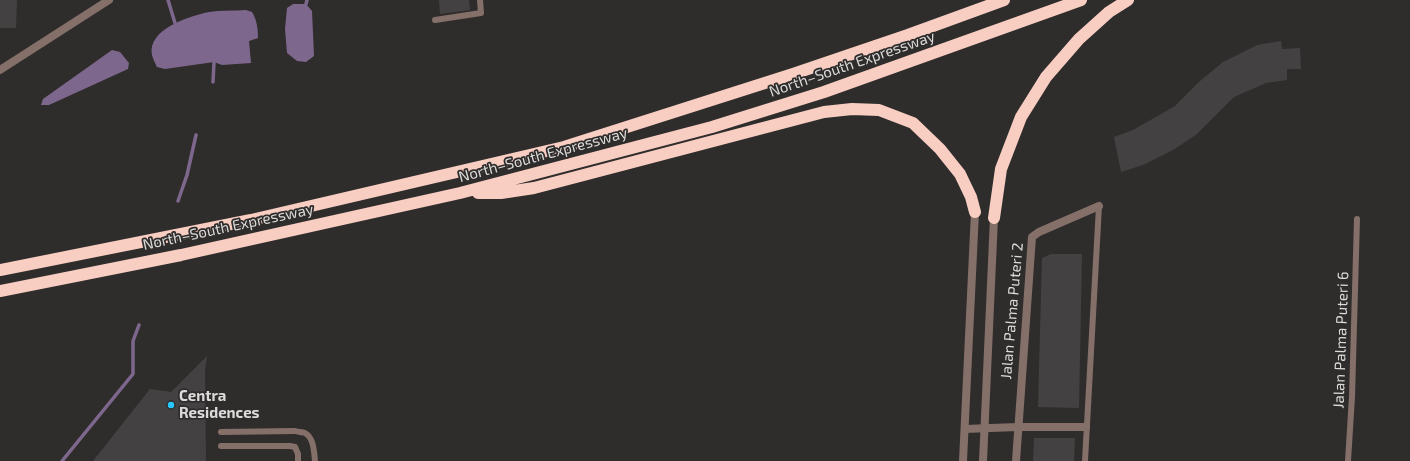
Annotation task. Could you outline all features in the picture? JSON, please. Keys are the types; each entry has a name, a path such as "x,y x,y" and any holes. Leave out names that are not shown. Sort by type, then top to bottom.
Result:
{"highway":[{"name":"North–South Expressway","path":"0,291 181,255 460,193 720,125 824,92 1081,0"},
{"path":"994,218 1001,169 1021,117 1046,77 1084,35 1109,12 1128,0"},
{"name":"North–South Expressway","path":"0,270 251,220 564,147 793,74 999,2"},
{"path":"460,193 501,193 534,188 824,112 852,109 872,109 879,110 913,123 940,148 960,174 971,197 975,212"}],"street":[{"path":"0,70 109,0"},
{"name":"Jalan Palma Puteri 2","path":"1016,461 1017,427 1032,238 1039,232 1099,206"},
{"path":"962,461 975,212"},
{"path":"983,461 994,218"},
{"path":"964,429 1086,427"}],"lane":[{"path":"435,20 481,13 480,0"},
{"path":"1085,461 1099,206"},
{"name":"Jalan Palma Puteri 6","path":"1348,461 1352,397 1357,219"},
{"path":"222,432 294,431 306,434 314,449 314,461"},
{"path":"251,446 252,432"},
{"path":"221,446 290,446 295,447 298,454 298,461"}],"shaded area":[{"path":"293,4 306,4 312,11 314,56 306,62 297,61 287,53 285,29 287,8"},
{"path":"246,10 252,12 254,15 258,31 258,38 249,41 251,63 222,65 214,62 165,69 157,67 153,60 152,46 156,38 172,25 191,17 209,12"},
{"path":"112,50 120,52 129,63 128,69 49,105 41,105 43,99"}],"building":[{"path":"0,0 17,0 16,28 0,28"},
{"path":"439,0 469,0 470,10 440,14"},
{"path":"1281,41 1282,49 1300,48 1301,69 1287,69 1287,80 1266,83 1234,97 1196,135 1173,150 1143,165 1121,172 1114,137 1133,130 1175,106 1200,81 1223,62 1257,45"},
{"path":"1051,254 1082,254 1079,408 1038,407 1042,258"},
{"name":"Centra Residences","path":"207,356 205,371 206,461 93,461 150,389 171,392"},
{"path":"1034,438 1075,438 1074,461 1033,461"}],"waterway":[{"path":"168,0 175,23"},
{"path":"306,4 307,0"},
{"path":"213,82 214,62"},
{"path":"178,201 187,175 196,135"},
{"path":"62,461 133,374 133,341 139,325"}],"place":[{"name":"Centra Residences","path":"171,405"}]}
